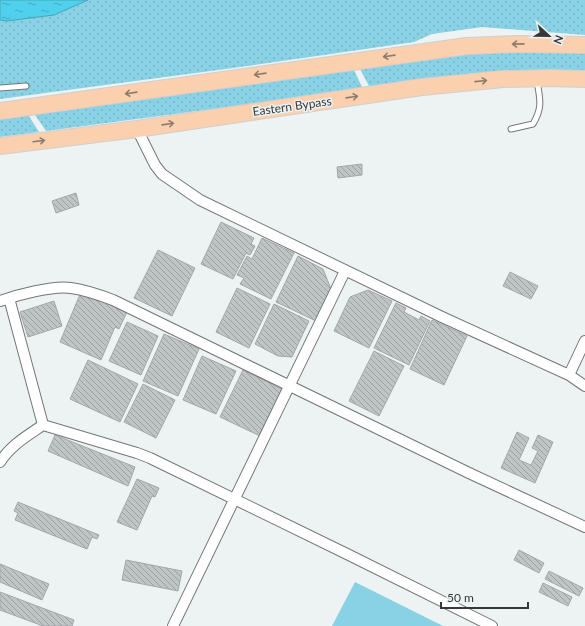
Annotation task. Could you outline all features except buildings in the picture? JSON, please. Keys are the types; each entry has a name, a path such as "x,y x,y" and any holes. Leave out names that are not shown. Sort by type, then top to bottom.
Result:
{"highway":[{"path":"0,111 467,46 518,44 585,45"},
{"name":"Eastern Bypass","path":"0,146 137,129 422,87 503,79 585,79"}],"street":[{"path":"137,129 155,165 162,174 214,208 442,317 569,375 585,386"},
{"path":"173,626 345,271"},
{"path":"43,425 5,299 59,287 71,288 97,294 113,300 469,473 585,527"},
{"path":"569,375 585,341"},
{"path":"0,462 5,454 16,444 43,425"},
{"path":"43,425 137,453 235,499 492,626"}],"lane":[{"path":"511,129 533,124 539,114 540,105 537,78"},
{"path":"0,88 26,86"}],"shaded area":[{"path":"88,0 585,0 585,35 482,27 432,34 414,42 0,99 0,20 7,21 54,15"},
{"path":"560,51 585,53 585,74 370,88 359,67 469,53"},
{"path":"353,68 363,89 46,131 33,112"},
{"path":"27,113 39,132 0,137 0,117"},
{"path":"355,582 443,626 332,626"}],"water":[{"path":"0,0 88,0 54,15 7,21 0,20"}]}
